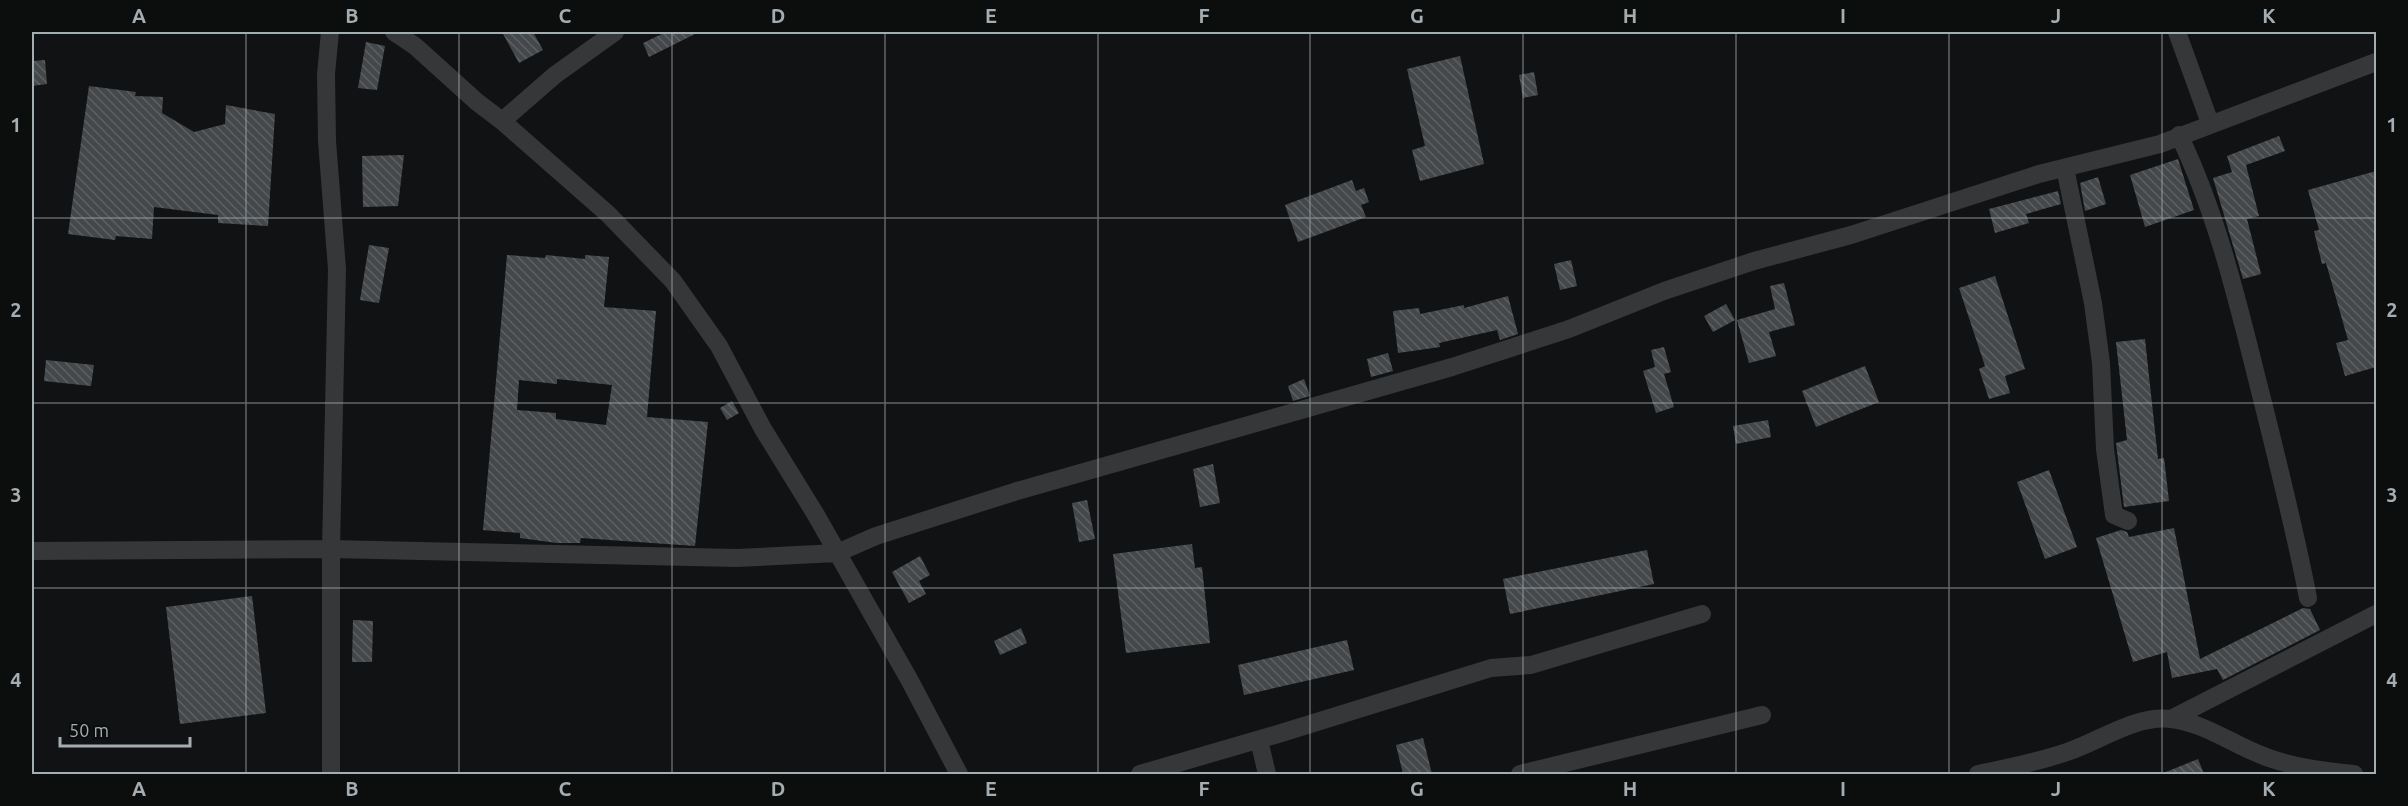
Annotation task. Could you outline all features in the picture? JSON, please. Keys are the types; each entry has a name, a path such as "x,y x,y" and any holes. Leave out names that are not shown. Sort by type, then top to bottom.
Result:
{"street":[{"path":"330,32 326,74 327,141 337,269 331,774"},
{"path":"394,32 415,46 608,214 673,281 719,346 763,429 910,681 959,774"},
{"path":"502,121 555,75 615,32"},
{"path":"2177,32 2210,123"},
{"path":"32,552 332,549 737,558 837,553 876,536 1017,491 1452,367 1569,329 1664,291 1754,261 1851,235 2065,168 2160,144 2210,123 2376,62"},
{"path":"2179,135 2212,214 2240,314 2295,531 2308,598"},
{"path":"2065,168 2093,303 2101,363 2105,448 2114,515 2128,520"},
{"path":"1140,774 1259,740 1491,668 1532,665 1702,614"},
{"path":"2171,719 2376,614"},
{"path":"1520,774 1762,715"},
{"path":"1978,774 2068,752 2133,725 2152,720 2171,719 2207,730 2279,768 2354,774"},
{"path":"1259,740 1267,774"}],"building":[{"path":"502,32 533,32 543,50 519,63"},
{"path":"666,32 699,32 649,57 643,43"},
{"path":"366,42 385,46 377,90 358,88"},
{"path":"1460,56 1484,164 1420,181 1412,150 1425,146 1407,69"},
{"path":"45,60 47,84 32,86 32,61"},
{"path":"1534,72 1538,95 1523,98 1519,75"},
{"path":"89,86 136,92 135,96 163,97 162,113 194,132 225,124 226,105 275,114 268,226 218,223 218,215 154,207 152,239 116,236 115,240 68,234"},
{"path":"2279,136 2285,151 2246,165 2259,216 2247,219 2261,274 2243,279 2213,178 2232,172 2227,156"},
{"path":"404,155 398,206 363,207 362,156"},
{"path":"2178,159 2194,210 2145,227 2130,175"},
{"path":"2376,171 2376,367 2345,376 2336,343 2348,340 2326,263 2322,264 2314,231 2319,230 2308,190"},
{"path":"2098,177 2106,204 2085,211 2080,183"},
{"path":"1352,180 1356,191 1364,188 1369,202 1361,205 1366,217 1298,242 1285,205"},
{"path":"2058,191 2061,204 2026,214 2029,223 1995,233 1989,209"},
{"path":"369,245 389,248 379,303 360,300"},
{"path":"507,255 545,258 546,255 585,259 585,255 609,257 604,307 656,311 647,417 708,422 695,546 581,538 580,543 557,543 520,538 520,533 483,530","holes":["557,379 612,385 606,425 556,419 556,413 517,410 519,380 557,384"]},
{"path":"1571,260 1577,286 1560,290 1554,264"},
{"path":"1995,276 2025,369 2005,376 2010,393 1989,399 1979,369 1985,366 1959,288"},
{"path":"1784,283 1795,325 1769,332 1776,356 1749,363 1737,320 1775,309 1770,286"},
{"path":"1508,296 1518,334 1500,340 1497,330 1439,343 1440,347 1398,353 1393,311 1419,308 1420,314 1464,305 1464,308"},
{"path":"1726,304 1735,320 1713,332 1704,316"},
{"path":"2145,339 2158,459 2164,458 2169,501 2124,507 2116,443 2127,440 2116,342"},
{"path":"1664,347 1671,372 1664,374 1674,407 1656,413 1643,371 1655,367 1651,350"},
{"path":"1388,353 1393,371 1371,377 1367,359"},
{"path":"46,360 94,365 91,386 44,381"},
{"path":"1865,366 1879,402 1816,427 1802,391"},
{"path":"1304,379 1310,396 1293,401 1288,386"},
{"path":"732,401 739,413 727,420 720,408"},
{"path":"1768,420 1771,437 1736,444 1733,426"},
{"path":"1213,464 1220,503 1200,507 1193,469"},
{"path":"2049,470 2077,547 2045,559 2017,482"},
{"path":"1087,500 1095,539 1079,542 1072,503"},
{"path":"2174,528 2200,659 2303,608 2310,609 2320,630 2223,680 2217,669 2172,678 2167,652 2133,662 2096,538 2121,530 2127,532 2129,537"},
{"path":"1192,544 1195,568 1202,567 1210,643 1126,653 1113,554"},
{"path":"1647,550 1654,584 1510,614 1503,579"},
{"path":"920,556 930,575 919,581 926,594 909,603 892,572"},
{"path":"252,596 266,713 180,724 166,607"},
{"path":"353,620 373,621 372,662 352,662"},
{"path":"1021,628 1027,643 1000,655 994,641"},
{"path":"1347,640 1354,670 1244,695 1238,665"},
{"path":"1423,738 1432,774 1403,774 1396,745"},
{"path":"2198,759 2204,774 2161,774"}]}
